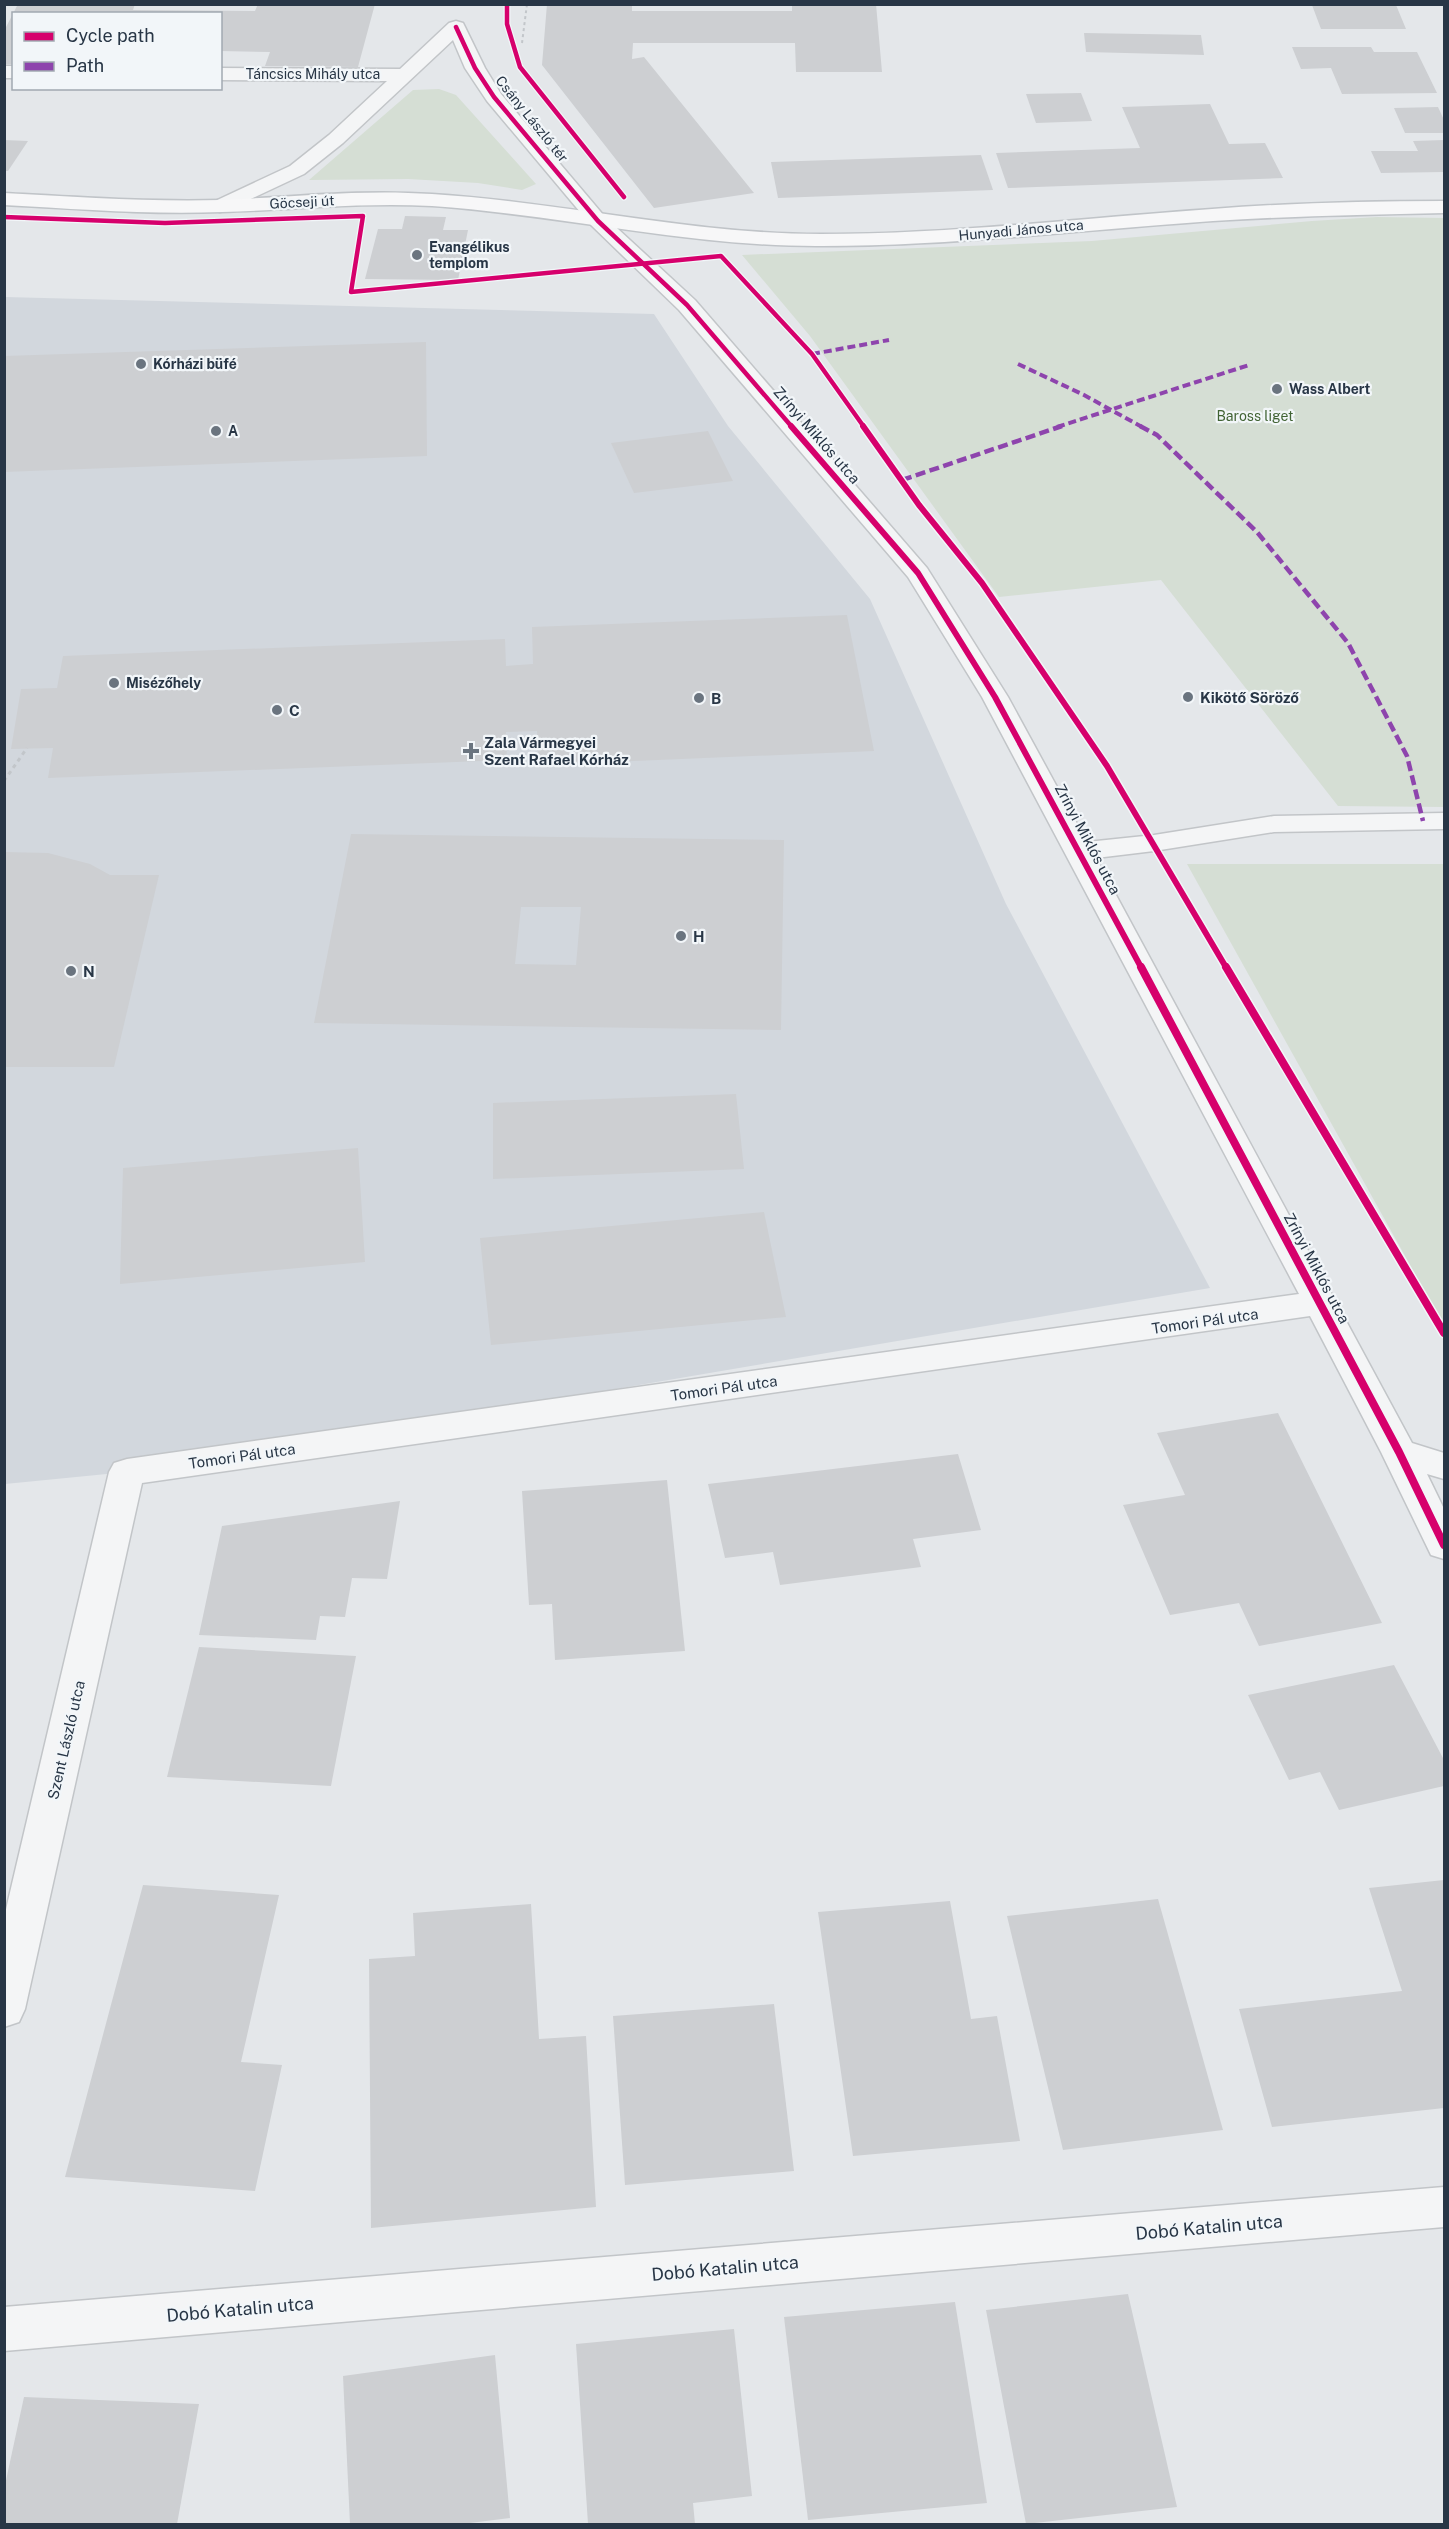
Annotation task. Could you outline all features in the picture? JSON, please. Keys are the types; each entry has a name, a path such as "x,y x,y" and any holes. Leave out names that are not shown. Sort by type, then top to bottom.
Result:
{"main road":[{"name":"Göcseji út","path":"4,199 220,206 383,198 429,199 476,203 598,221"},
{"name":"Hunyadi János utca","path":"598,221 728,237 819,240 939,236 1267,210 1348,206 1444,207"}],"street":[{"path":"220,206 297,170 336,139 456,27 461,4"},
{"name":"Csány László tér","path":"456,27 475,68 494,97 598,221"},
{"name":"Táncsics Mihály utca","path":"222,74 405,75"},
{"name":"Zrínyi Miklós utca","path":"598,221 687,305 918,573 995,697 1080,851 1399,1452 1444,1545"},
{"path":"1080,851 1154,843 1274,824 1444,821"},
{"name":"Tomori Pál utca","path":"127,1472 1320,1303"},
{"path":"1399,1452 1444,1466"},
{"name":"Szent László utca","path":"4,2008 127,1472"},
{"name":"Dobó Katalin utca","path":"4,2329 1444,2206"}],"path":[{"path":"522,46 527,4"},
{"path":"4,782 27,748"}],"shaded area":[{"name":"Zala Vármegyei Szent Rafael Kórház","path":"5,297 654,314 728,426 870,599 1006,904 1210,1288 127,1472 5,1484"}],"green space":[{"path":"439,89 456,95 536,184 522,190 478,183 408,179 309,180 413,90"},
{"name":"Baross liget","path":"1377,217 1444,218 1444,807 1338,806 1161,580 999,597 810,336 742,255 1092,241"},
{"path":"1187,864 1444,864 1444,1326"}],"building":[{"path":"18,4 135,4 133,10 255,11 258,4 375,4 358,67 265,66 270,52 222,51 222,12 14,12"},
{"path":"547,4 632,4 632,11 792,11 792,4 876,4 882,72 796,72 795,43 633,43 632,59 644,57 754,193 654,208 542,65"},
{"path":"1312,5 1396,5 1406,29 1321,29"},
{"path":"12,16 12,64 4,64 4,31"},
{"path":"1084,33 1201,35 1204,55 1086,52"},
{"path":"1292,47 1371,47 1374,52 1417,52 1437,93 1342,94 1331,68 1301,69"},
{"path":"1081,93 1092,121 1036,123 1026,94"},
{"path":"1210,104 1229,144 1265,143 1283,178 1008,188 996,153 1140,148 1122,107"},
{"path":"1438,107 1444,120 1444,133 1405,133 1394,108"},
{"path":"4,140 28,141 8,171 4,171"},
{"path":"1444,140 1444,172 1381,173 1371,151 1418,151 1413,141"},
{"path":"981,155 993,190 778,198 771,162"},
{"name":"Evangélikus templom","path":"405,216 446,217 443,230 468,230 458,280 365,279 378,229 402,229"},
{"path":"426,342 427,456 4,472 4,356"},
{"path":"708,431 733,481 634,493 611,443"},
{"path":"847,615 874,751 539,765 537,731 506,732 507,760 48,778 53,748 11,749 21,689 57,688 63,656 505,639 506,666 533,664 532,627"},
{"name":"H","path":"351,834 784,840 781,1030 314,1023","holes":["521,907 581,907 576,965 515,964"]},
{"name":"N","path":"4,852 48,853 90,864 110,875 159,875 114,1067 4,1067"},
{"path":"736,1094 744,1169 493,1179 493,1103"},
{"path":"358,1148 365,1262 120,1284 123,1168"},
{"path":"764,1212 786,1317 491,1345 480,1238"},
{"path":"1278,1413 1382,1623 1259,1646 1239,1603 1170,1615 1123,1505 1185,1495 1157,1433"},
{"path":"958,1454 981,1530 913,1539 921,1567 780,1585 773,1552 725,1558 708,1484"},
{"path":"667,1480 685,1651 555,1660 552,1604 529,1605 522,1491"},
{"path":"400,1501 387,1579 352,1578 345,1617 320,1616 316,1640 199,1635 222,1526"},
{"path":"199,1647 356,1656 331,1786 167,1777"},
{"path":"1394,1665 1444,1760 1444,1786 1339,1810 1320,1772 1289,1780 1248,1695"},
{"path":"1444,1880 1444,2108 1272,2127 1239,2009 1402,1991 1369,1888"},
{"path":"143,1885 279,1895 241,2062 282,2065 255,2191 65,2177"},
{"path":"1158,1899 1223,2130 1063,2150 1007,1916"},
{"path":"950,1901 971,2019 997,2016 1020,2141 853,2156 818,1912"},
{"path":"531,1904 539,2039 586,2036 596,2207 371,2228 369,1959 415,1956 413,1913"},
{"path":"774,2004 794,2171 625,2185 613,2016"},
{"path":"1128,2294 1177,2507 1026,2524 986,2310"},
{"path":"955,2302 987,2503 808,2520 784,2317"},
{"path":"734,2329 752,2496 693,2503 695,2524 588,2524 576,2344"},
{"path":"495,2355 510,2518 462,2524 350,2524 343,2376"},
{"path":"24,2397 199,2404 177,2524 5,2524 5,2485"}],"marked path":[{"path":"812,354 889,340"},
{"path":"1018,364 1084,395 1157,435 1257,532 1348,643 1407,756 1423,821"},
{"path":"902,480 1110,409 1249,365"}],"cycle path":[{"path":"507,4 507,24 520,67 624,197"},
{"path":"456,27 475,68 494,97 598,221 687,305 918,573 995,697 1228,1128 1399,1452 1444,1545"},
{"path":"4,217 165,223 363,216 351,292 721,256 812,354 919,505 982,583 1107,766 1444,1333"}],"place":[{"name":"Evangélikus templom","path":"417,255"},
{"name":"Kórházi büfé","path":"141,364"},
{"name":"Wass Albert","path":"1277,389"},
{"name":"A","path":"216,431"},
{"name":"Misézőhely","path":"114,683"},
{"name":"Kikötő Söröző","path":"1188,697"},
{"name":"B","path":"699,698"},
{"name":"C","path":"277,710"},
{"name":"Zala Vármegyei Szent Rafael Kórház","path":"471,751"},
{"name":"H","path":"681,936"},
{"name":"N","path":"71,971"}]}
